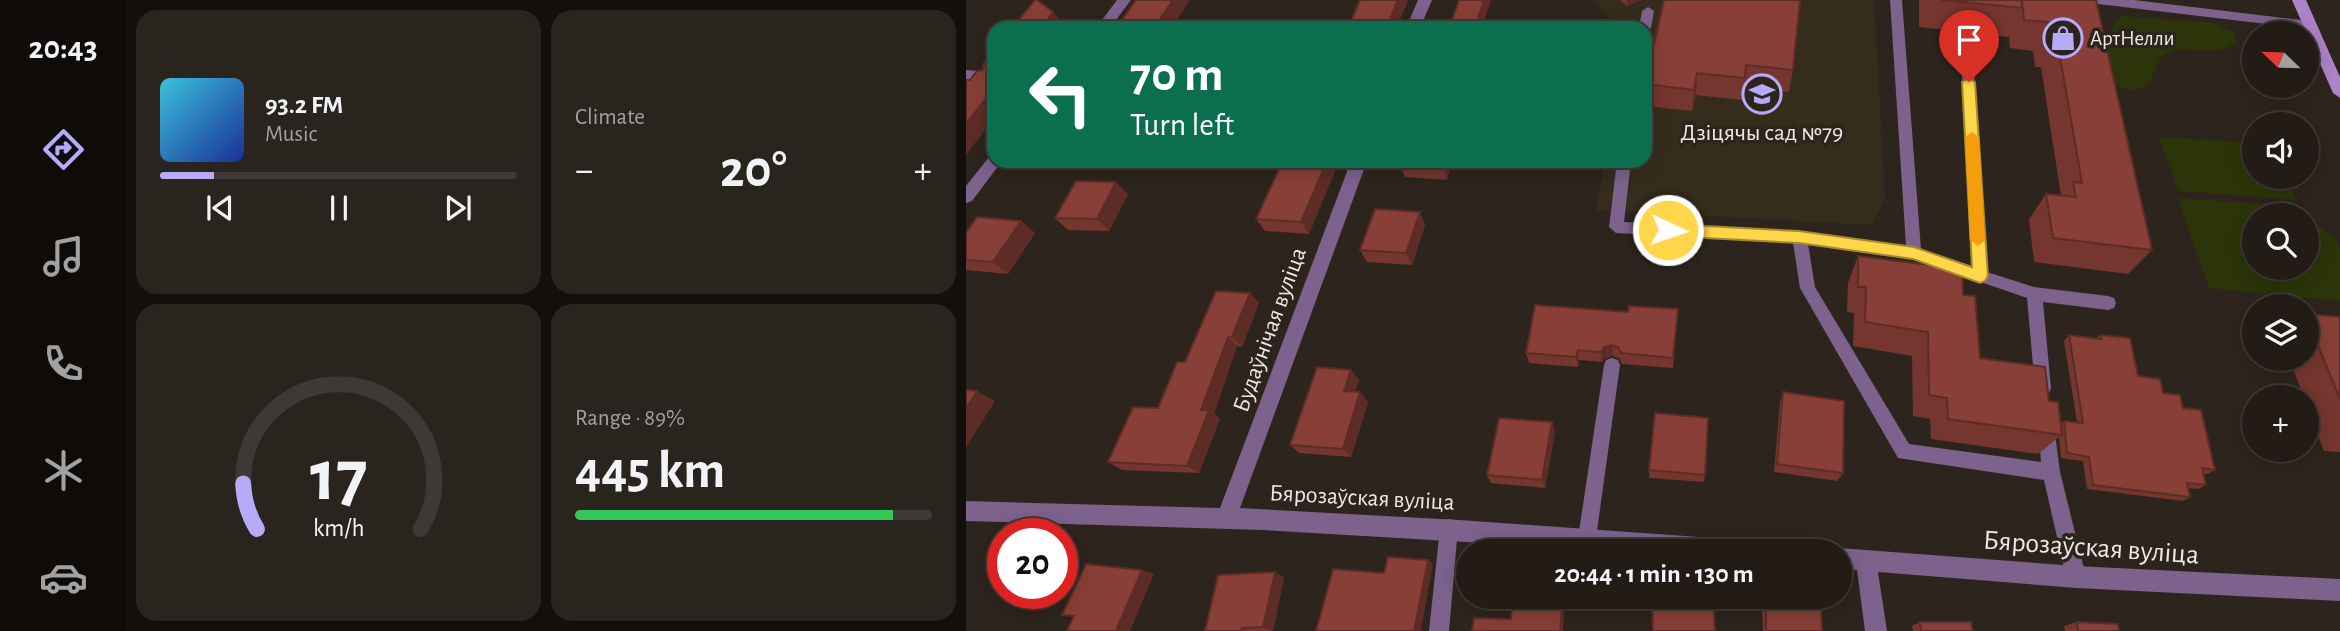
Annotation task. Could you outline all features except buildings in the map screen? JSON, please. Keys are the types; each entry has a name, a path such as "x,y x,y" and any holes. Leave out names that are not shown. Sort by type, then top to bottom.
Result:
{"main road":[{"path":"2299,0 2308,21"},
{"path":"2319,45 2340,93"}],"street":[{"path":"1108,21 1124,0"},
{"path":"1416,21 1425,0"},
{"path":"2098,0 2276,21"},
{"path":"966,75 987,76"},
{"path":"966,197 989,168"},
{"name":"Будаўнічая вуліца","path":"1227,517 1356,168"},
{"name":"Бярозаўская вуліца","path":"966,511 1227,517 1600,539"},
{"name":"Бярозаўская вуліца","path":"1852,559 2076,577 2340,590"},
{"path":"1866,560 1876,631"}],"lane":[{"path":"1896,0 1914,253"},
{"path":"1646,21 1647,11"},
{"path":"1967,54 1980,276"},
{"path":"1623,168 1616,227 1799,237 1914,253 2034,294 2108,303"},
{"path":"1799,237 1808,288 1903,452 2051,472"},
{"path":"2034,294 2051,472 2076,577"},
{"path":"1587,538 1612,365"},
{"path":"1439,631 1449,528"}],"shaded area":[{"name":"Дзіцячы сад №79","path":"1593,0 1874,0 1885,200 1872,225 1596,210 1603,168 1652,168 1652,21 1611,21"}],"green space":[{"path":"2120,16 2208,22 2234,32 2237,45 2218,50 2173,49 2160,59 2147,87 2129,90 2107,81 2108,35"},
{"path":"2159,137 2242,142 2242,189 2291,189 2296,200 2178,191"},
{"path":"2178,198 2248,203 2242,203 2242,280 2319,280 2319,226 2335,237 2340,249 2340,301 2319,299 2319,294 2269,294 2209,288"}],"slow traffic":[{"path":"1972,137 1978,240"}],"place":[{"name":"АртНелли","path":"2063,38"},
{"name":"Дзіцячы сад №79","path":"1762,94"}],"route":[{"path":"1668,230 1799,237 1914,253 1980,276 1969,82"}]}
